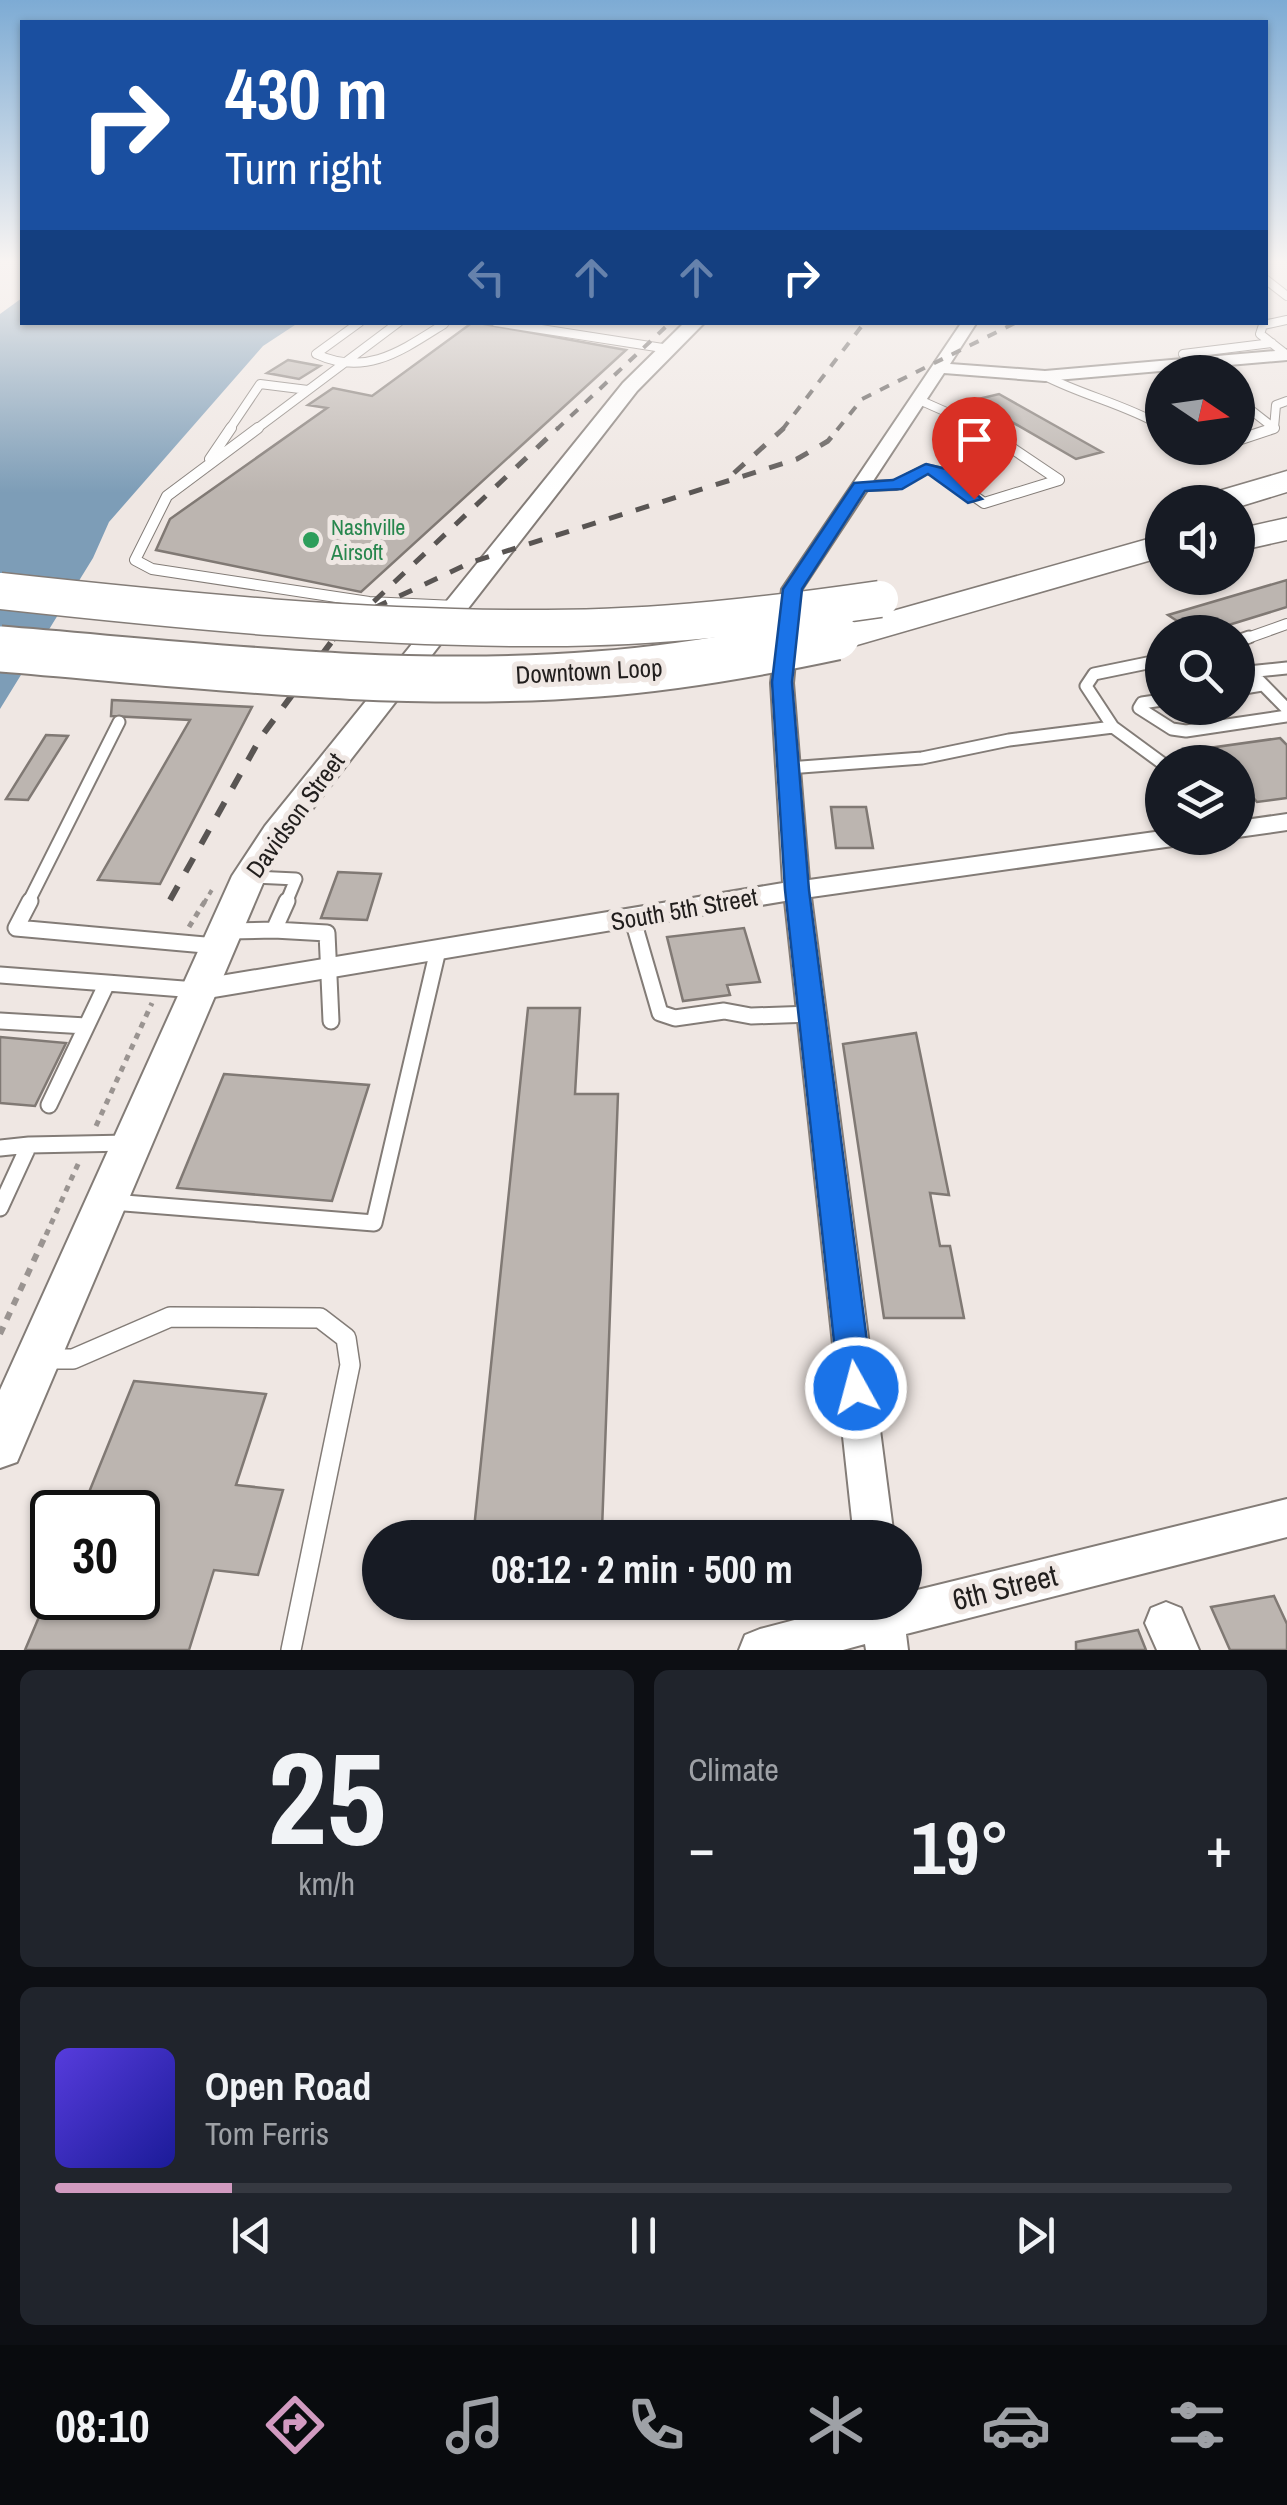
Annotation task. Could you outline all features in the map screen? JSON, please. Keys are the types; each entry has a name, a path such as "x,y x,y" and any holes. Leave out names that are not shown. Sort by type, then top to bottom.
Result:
{"highway":[{"path":"1255,491 1287,482"},
{"path":"1255,518 1287,508"},
{"name":"Downtown Loop","path":"0,591 307,622 536,632 706,624 880,599 1145,524"},
{"path":"1255,536 1287,529"},
{"name":"Downtown Loop","path":"0,649 334,673 458,677 677,667 856,633 1145,553"}],"street":[{"name":"Davidson Street","path":"0,1445 219,938 276,833 630,387 680,339"},
{"path":"872,1520 797,890 782,682 792,589 958,339"},
{"path":"1255,360 1287,355"},
{"path":"938,368 1045,376 1145,371"},
{"path":"1255,826 1287,822"},
{"name":"South 5th Street","path":"196,990 797,890 1145,842"},
{"name":"6th Street","path":"760,1650 884,1624 1134,1555 1287,1518"}],"lane":[{"path":"337,339 316,354 339,367 378,364 419,339"},
{"path":"376,339 167,496 136,560 138,564 369,602 455,606"},
{"path":"606,339 670,349"},
{"path":"1267,339 1287,355"},
{"path":"1183,355 1272,343"},
{"path":"1045,376 1085,396 1122,403 1145,416"},
{"path":"202,470 260,384 308,390"},
{"path":"860,486 896,485 926,469 940,472 984,503 1059,480 1060,476 998,435 917,399"},
{"path":"1274,428 1276,405 1287,401"},
{"path":"1255,413 1274,428"},
{"path":"1255,434 1274,428"},
{"path":"1255,636 1287,624"},
{"path":"1145,664 1094,674 1086,686 1112,728 1145,752"},
{"path":"1255,671 1287,668"},
{"path":"1255,678 1287,712"},
{"path":"1255,686 1262,685"},
{"path":"1255,717 1287,712"},
{"path":"119,722 16,928 219,938 274,930 327,933 331,1020"},
{"path":"1169,725 1178,730 1208,725"},
{"path":"788,768 922,758 1009,740 1112,728"},
{"path":"250,876 296,879 274,930"},
{"path":"632,917 660,1013 675,1018 724,1011 750,1016 812,1014"},
{"path":"105,1201 374,1223 438,950"},
{"path":"0,976 196,990"},
{"path":"49,1105 107,983"},
{"path":"0,1021 86,1026"},
{"path":"0,1148 130,1143"},
{"path":"0,1208 30,1145"},
{"path":"36,1360 73,1359 170,1317 320,1318 346,1338 350,1365 291,1650"}],"water":[{"path":"0,339 274,339 263,346 109,522 93,558 0,709"}],"building":[{"path":"450,339 566,339 626,350 361,592 156,550 170,519 327,408 308,405 333,388 372,396"},
{"path":"288,360 320,366 299,379 267,373"},
{"path":"999,394 1102,452 1076,459 974,400"},
{"path":"1287,580 1287,607 1255,617 1168,615 1236,595 1255,595 1255,589"},
{"path":"112,700 252,707 160,884 98,880 190,720 111,716"},
{"path":"46,735 68,736 28,800 6,799"},
{"path":"1280,738 1287,745 1287,798 1257,802 1255,745 1230,745"},
{"path":"831,807 866,807 873,848 836,848"},
{"path":"338,872 381,874 367,920 321,918"},
{"path":"744,928 760,982 727,985 730,995 683,1001 667,937"},
{"path":"528,1008 580,1008 575,1094 618,1094 602,1520 475,1520"},
{"path":"916,1033 949,1195 930,1193 940,1246 950,1246 964,1318 884,1318 843,1044"},
{"path":"0,1037 66,1043 35,1106 0,1103"},
{"path":"224,1074 369,1085 332,1201 177,1188"},
{"path":"134,1381 266,1394 236,1485 283,1490 258,1575 214,1570 189,1650 25,1650 38,1620 160,1620 160,1490 90,1490"},
{"path":"1274,1596 1287,1624 1287,1650 1230,1650 1211,1607"},
{"path":"1138,1630 1146,1650 1076,1650 1076,1642"}],"railway":[{"path":"556,430 653,339"},
{"path":"782,429 852,339"},
{"path":"837,430 862,399 983,339"},
{"path":"333,640 558,428"},
{"path":"374,608 472,562 797,459 828,441 839,428"},
{"path":"734,473 782,429"},
{"path":"170,900 261,737 335,637"}],"place":[{"name":"Nashville Airsoft","path":"311,540"}],"route":[{"path":"856,1388 797,890 782,682 792,589 860,486 908,482 926,469 940,472 974,499"}]}
